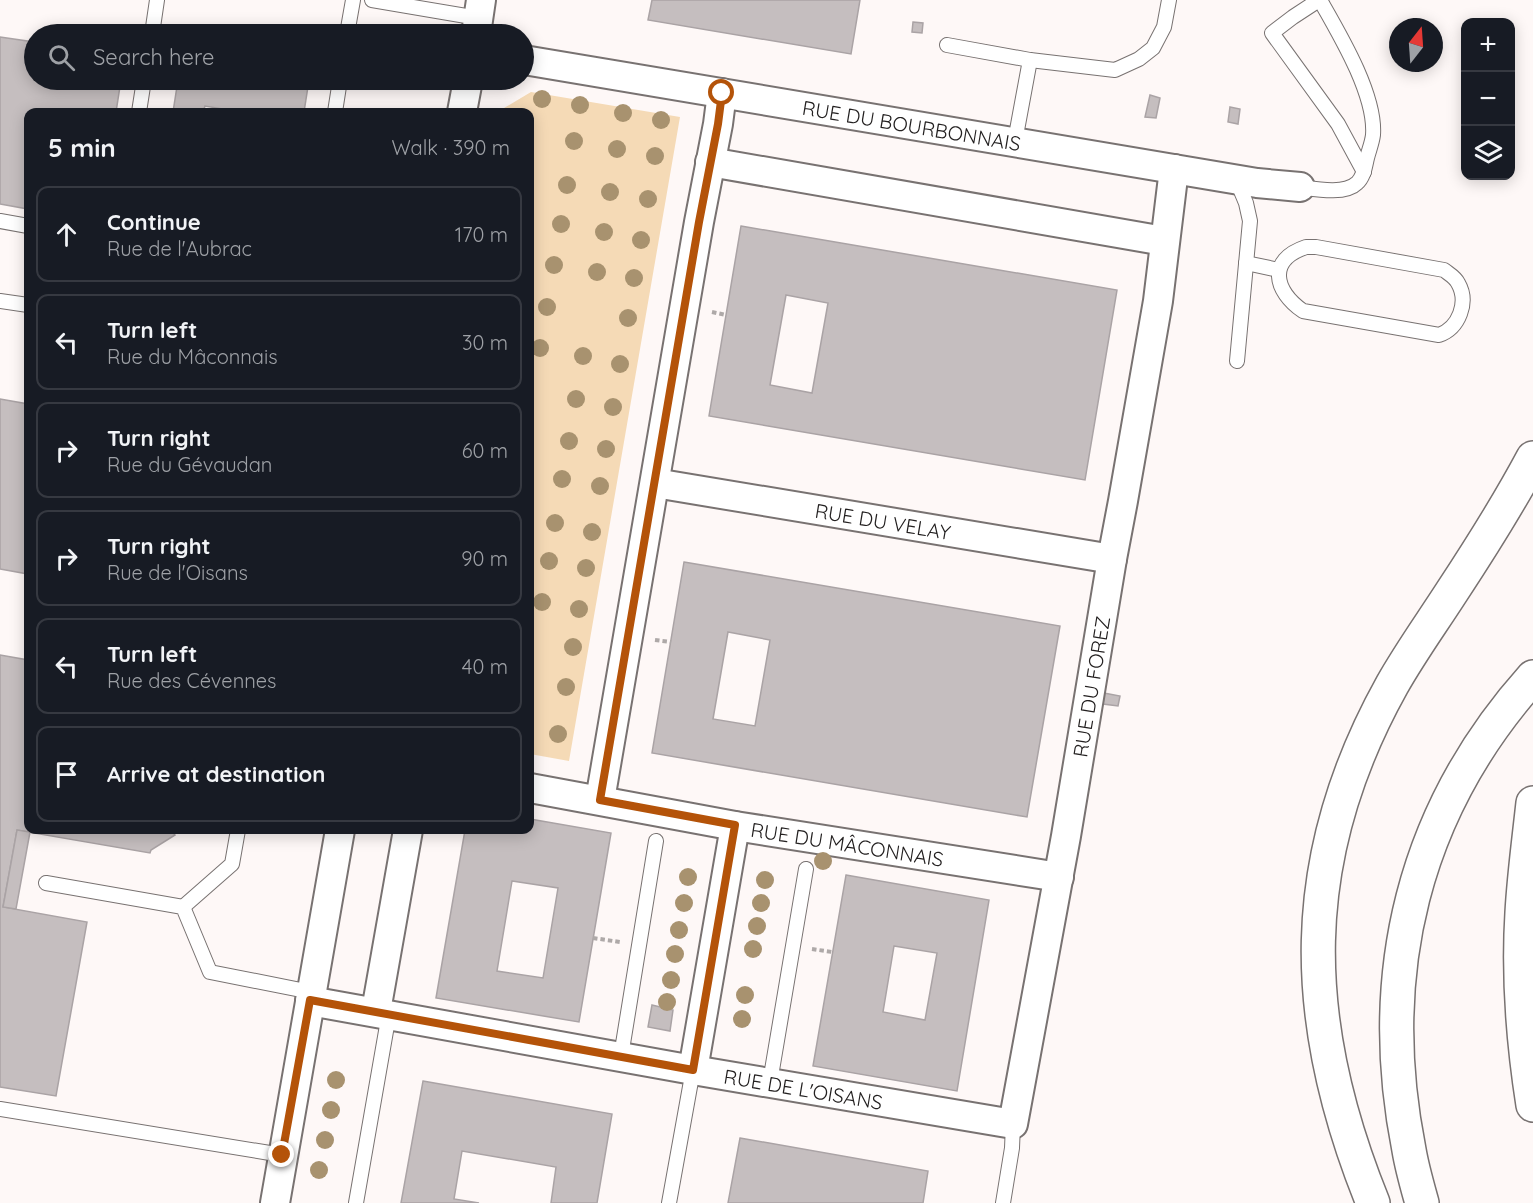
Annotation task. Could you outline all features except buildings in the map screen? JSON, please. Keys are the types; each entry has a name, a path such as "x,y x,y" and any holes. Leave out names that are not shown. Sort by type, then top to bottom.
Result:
{"highway":[{"path":"1373,1203 1332,1077 1325,1043 1319,990 1318,939 1320,900 1328,851 1350,775 1367,733 1387,694 1415,646 1486,539 1533,458"},
{"path":"1422,1203 1408,1149 1397,1055 1401,956 1420,874 1439,818 1454,788 1497,720 1533,677"},
{"path":"1533,803 1522,913 1521,986 1526,1056 1533,1105"}],"street":[{"name":"RUE DU BOURBONNAIS","path":"534,62 1174,169 1300,187"},
{"path":"463,108 466,90"},
{"path":"600,800 722,93"},
{"path":"710,162 1164,241"},
{"name":"RUE DU FOREZ","path":"1013,1124 1059,877 1156,313 1174,169"},
{"name":"RUE DU VELAY","path":"655,483 1112,559"},
{"name":"RUE DU MÂCONNAIS","path":"534,789 735,825 1059,877"},
{"path":"693,1070 735,825"},
{"path":"275,1202 339,834"},
{"path":"383,1013 407,834"},
{"name":"RUE DE L'OISANS","path":"310,996 383,1013 693,1070 1013,1124"}],"lane":[{"path":"153,24 157,0"},
{"path":"348,24 352,0"},
{"path":"372,0 478,18"},
{"path":"947,45 1030,60 1115,70 1139,59 1153,48 1164,27 1169,0"},
{"path":"1300,187 1326,191 1347,188 1357,183 1364,172 1373,135 1368,95 1320,0 1272,33 1338,124 1364,172"},
{"path":"1015,141 1030,60"},
{"path":"140,108 142,90"},
{"path":"336,108 338,90"},
{"path":"1236,179 1246,203 1250,221 1237,361"},
{"path":"0,221 24,225"},
{"path":"1306,247 1316,247 1444,270 1459,283 1463,298 1456,323 1449,332 1439,335 1304,311 1289,301 1280,286 1279,270 1293,252 1306,247"},
{"path":"1246,263 1279,270"},
{"path":"0,301 24,304"},
{"path":"183,907 232,864 237,834"},
{"path":"621,1056 656,841"},
{"path":"770,1082 806,869"},
{"path":"46,883 183,907"},
{"path":"183,907 210,972 310,996"},
{"path":"356,1203 383,1013"},
{"path":"669,1203 693,1070"},
{"path":"0,1109 282,1155"},
{"name":"RUE DU FOREZ","path":"1003,1203 1012,1148 1013,1124"}],"shaded area":[{"path":"531,92 680,117 569,761 534,755 534,108 504,108"}],"route":[{"path":"282,1155 310,1000 693,1070 735,825 600,800 722,93"}]}
